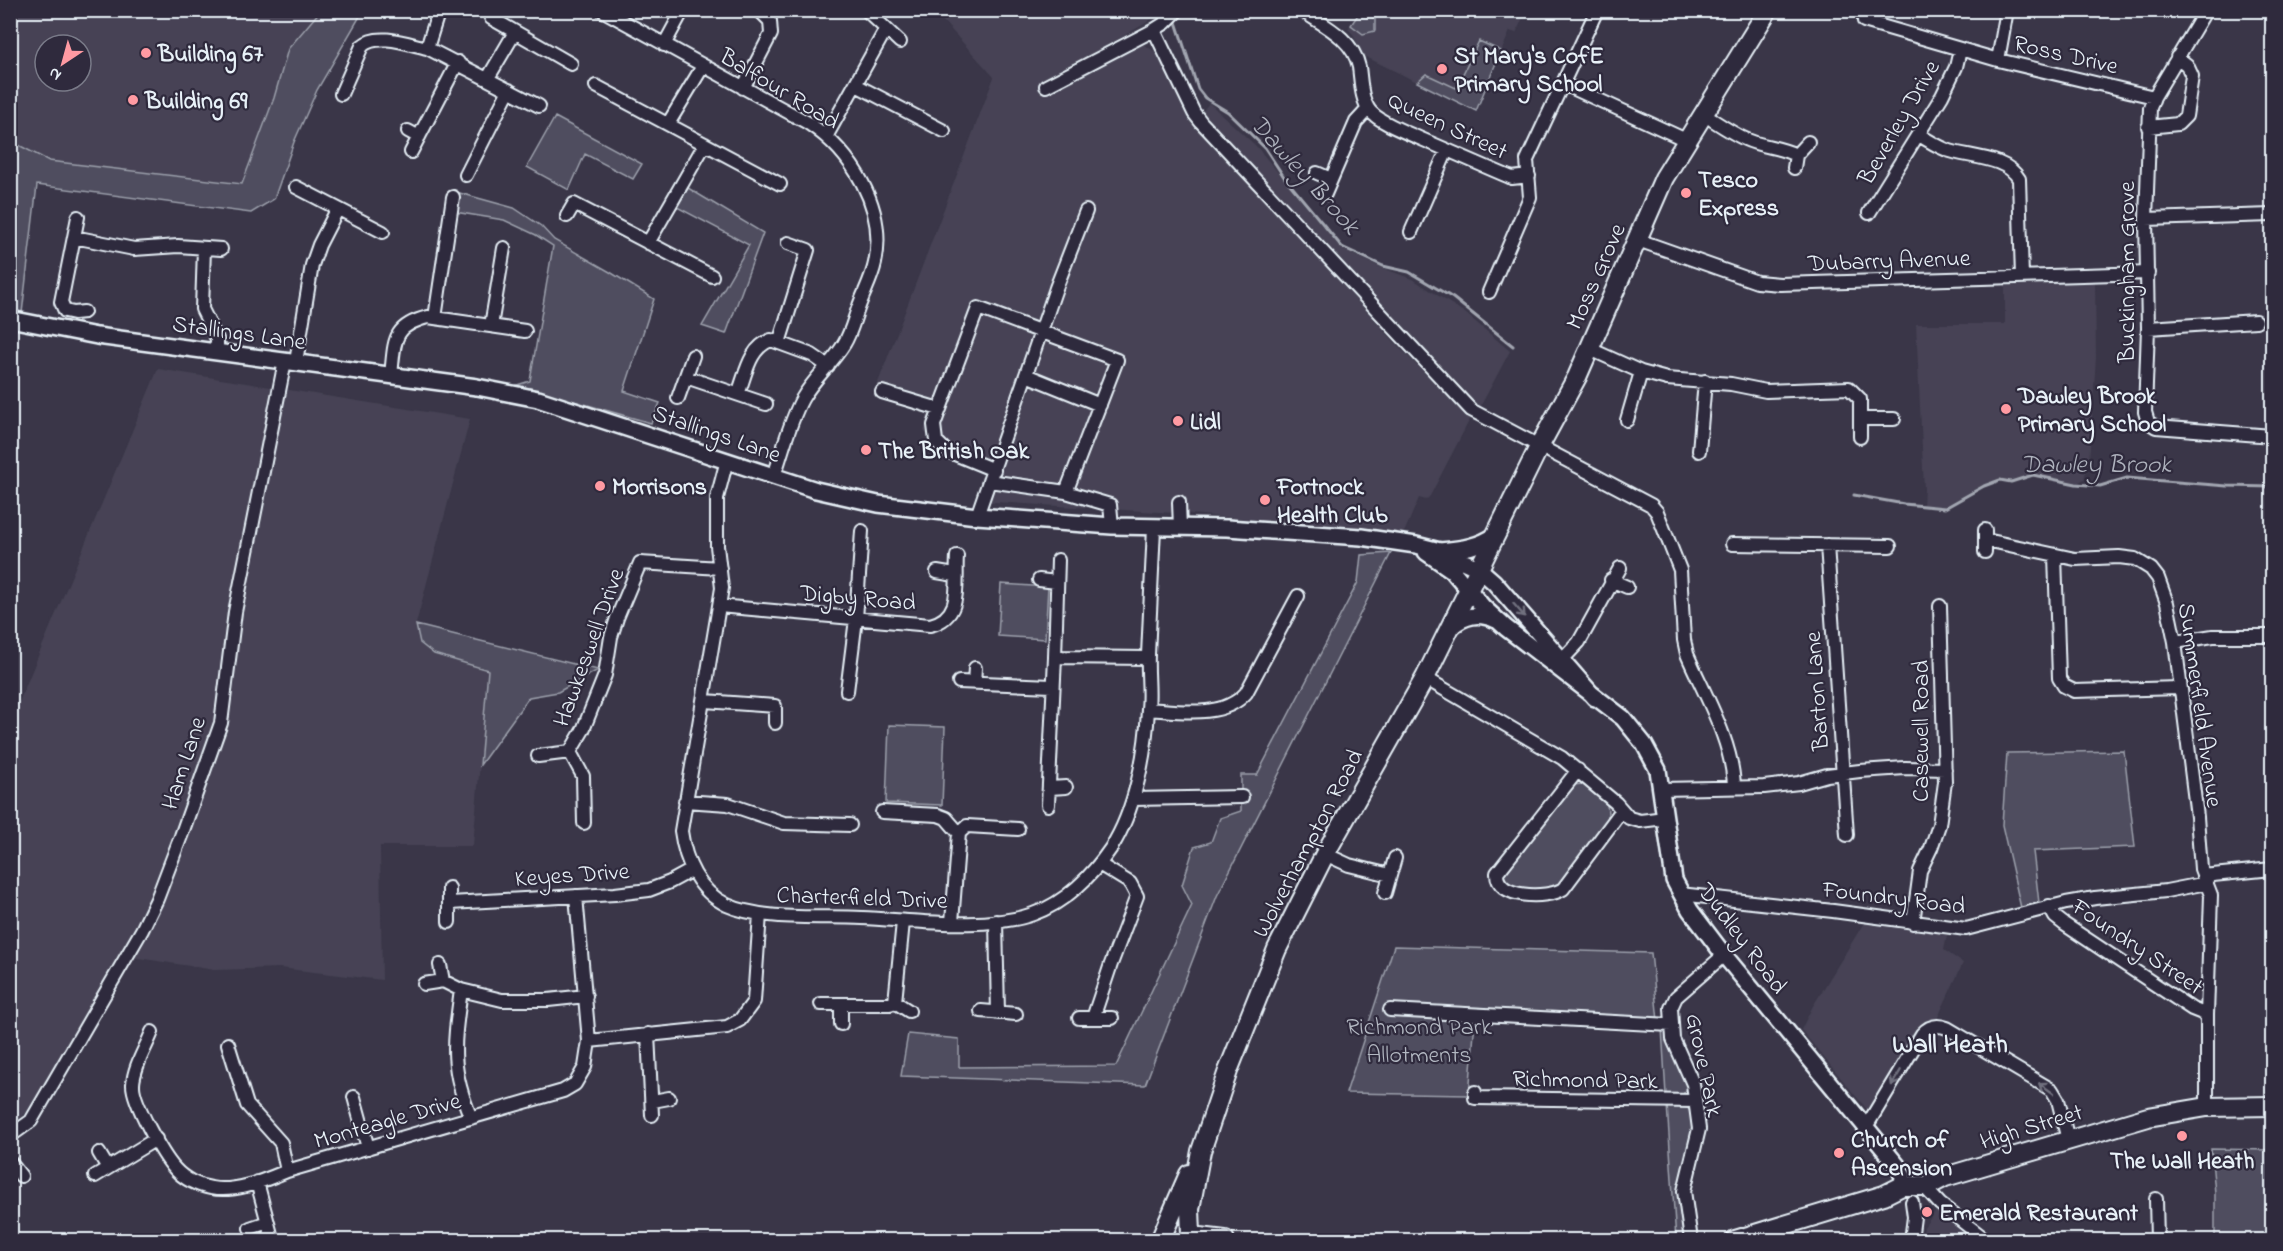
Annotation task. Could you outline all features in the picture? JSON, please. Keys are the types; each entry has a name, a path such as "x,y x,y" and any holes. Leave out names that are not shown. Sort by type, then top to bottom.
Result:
{"highway":[{"name":"Moss Grove","path":"1479,568 1590,349 1664,178 1768,11"},
{"name":"Wolverhampton Road","path":"1161,1238 1201,1151 1254,1001 1277,949 1325,854 1425,678 1479,568"},
{"name":"High Street","path":"1735,1240 1884,1195 1902,1186 1928,1186 1945,1177 2148,1117 2207,1107 2272,1106"},
{"name":"Wolverhampton Road","path":"1193,1237 1190,1209 1201,1151"},
{"path":"1161,1238 1173,1230 1180,1229 1193,1237 1225,1240"}],"main road":[{"name":"Stallings Lane","path":"10,319 97,336 477,387 538,399 816,490 878,504 977,516 1112,526 1227,528 1350,537 1416,545 1440,551 1479,568"},
{"path":"1440,551 1472,547 1497,534"},
{"name":"Stallings Lane","path":"1416,545 1452,570 1469,588"},
{"name":"Dudley Road","path":"1479,568 1563,659 1595,698"},
{"name":"Dudley Road","path":"1469,588 1496,620 1634,729 1658,770 1674,880 1680,894 1724,956 1902,1173 1902,1186"},
{"path":"1451,627 1460,620 1473,615 1496,620"}],"street":[{"path":"427,48 439,10"},
{"name":"Balfour Road","path":"602,10 826,135 843,152 868,195 876,225 875,263 846,341 803,396 792,418 774,476"},
{"path":"664,45 683,10"},
{"path":"743,88 771,34 770,21 759,10"},
{"path":"866,10 900,42"},
{"path":"1046,86 1154,30 1178,10"},
{"name":"Queen Street","path":"1301,10 1340,36 1351,47 1358,63 1368,109 1374,115 1400,129 1512,178 1529,176"},
{"path":"1488,291 1530,197 1527,160 1597,10"},
{"path":"1998,60 2007,10"},
{"name":"Buckingham Grove","path":"2205,10 2154,96 2150,108 2146,219 2148,328 2145,412 2148,422 2156,427 2272,436"},
{"path":"491,18 572,64"},
{"name":"Ross Drive","path":"1864,21 1998,60 2154,96"},
{"path":"826,135 886,29"},
{"path":"1154,30 1201,122 1471,410 1644,501 1657,512 1680,570 1684,640 1687,654 1728,749 1734,786"},
{"path":"488,78 515,32"},
{"path":"341,94 362,46 366,42 390,40 427,48 458,62 539,106"},
{"name":"Beverley Drive","path":"1869,213 1952,76 1960,50"},
{"path":"2148,126 2178,124 2186,116 2192,75 2187,66 2177,57"},
{"path":"411,152 414,134 458,62"},
{"path":"668,124 703,66"},
{"path":"1564,84 1686,140"},
{"path":"856,85 944,131"},
{"path":"596,86 780,184"},
{"path":"466,175 509,90"},
{"path":"1325,194 1356,122 1368,109"},
{"path":"1703,114 1745,139 1761,145 1781,147 1796,154"},
{"path":"1918,134 1948,150 1997,163 2016,174 2019,179 2022,277"},
{"path":"1794,168 1796,154 1808,142"},
{"path":"648,243 705,144"},
{"path":"1411,232 1447,150"},
{"path":"1317,173 1332,179"},
{"path":"296,187 383,232"},
{"path":"435,318 453,197"},
{"path":"567,216 574,204 712,276"},
{"name":"Ham Lane","path":"10,1136 31,1121 142,930 157,899 221,723 235,612 290,362 312,265 319,245 337,210"},
{"path":"977,516 1086,211"},
{"path":"2146,219 2272,215"},
{"path":"78,217 62,302 65,311 74,314 84,312"},
{"path":"74,237 134,249 178,246 221,249"},
{"name":"Dubarry Avenue","path":"1638,240 1757,282 1780,284 2148,273"},
{"path":"779,343 808,250 788,243"},
{"path":"204,248 202,309 217,339 217,352"},
{"path":"491,326 504,248"},
{"path":"1066,492 1117,360 978,308 939,409 934,432 939,446 991,476 1066,492 1110,505 1112,526"},
{"path":"391,375 399,332 408,323 416,320 435,318 525,331"},
{"path":"2148,328 2256,321"},
{"path":"738,394 754,351 771,340 812,355 828,366"},
{"path":"1590,349 1641,372 1667,379 1706,381 1766,391 1849,388 1860,399 1862,419 1860,437"},
{"path":"678,398 693,356"},
{"path":"1627,420 1641,372"},
{"path":"1026,375 1100,405"},
{"path":"686,377 766,404"},
{"path":"1699,451 1706,381"},
{"path":"882,392 939,409"},
{"path":"1862,419 1894,419"},
{"name":"Charterfield Drive","path":"727,460 717,498 717,546 722,588 705,701 681,831 683,849 698,881 715,897 728,905 760,914 875,918 903,922 1015,920 1035,914 1081,885 1118,836 1133,799 1138,778 1148,709 1154,528"},
{"path":"1179,502 1180,528"},
{"path":"847,691 856,619 862,531"},
{"name":"Summerfield Avenue","path":"1985,541 2075,559 2119,557 2134,559 2144,563 2158,578 2167,603 2175,642 2205,880"},
{"path":"1732,544 1890,546"},
{"name":"Barton Lane","path":"1827,545 1847,835"},
{"path":"2055,555 2059,678 2064,686 2074,691 2179,688"},
{"name":"Digby Road","path":"719,606 856,619 937,623 946,619 955,603 957,556"},
{"path":"1048,805 1058,560"},
{"name":"Hawkeswell Drive","path":"570,752 583,730 605,675 617,618 640,563 720,568"},
{"path":"1563,659 1579,642 1611,580 1620,568"},
{"name":"Digby Road","path":"937,573 955,575"},
{"path":"1039,580 1057,582"},
{"path":"1611,580 1627,587"},
{"path":"1148,709 1195,712 1223,707 1240,699 1246,693 1298,596"},
{"name":"Casewell Road","path":"1913,923 1920,871 1939,825 1943,798 1945,769 1939,606"},
{"path":"2175,642 2213,636 2272,636"},
{"path":"1055,657 1148,658"},
{"path":"974,683 975,668"},
{"path":"1425,678 1562,758 1629,818 1640,820 1665,818"},
{"path":"959,682 1052,686"},
{"path":"705,701 775,706 776,723"},
{"name":"Hawkeswell Drive","path":"538,756 570,752"},
{"name":"Hawkeswell Drive","path":"570,752 583,776 584,823"},
{"path":"1661,789 1764,787 1799,783 1843,773 1905,768 1945,769"},
{"path":"1578,770 1497,873 1496,879 1501,886 1508,891 1524,895 1556,893 1563,889 1622,810"},
{"path":"1050,788 1066,788"},
{"path":"1133,799 1242,797"},
{"path":"685,801 728,804 784,823 850,825"},
{"path":"882,812 938,815 946,818 959,833 952,922"},
{"path":"959,833 968,826 1018,829"},
{"path":"1325,854 1349,865 1390,875"},
{"path":"1385,893 1395,858"},
{"path":"1093,1018 1137,896 1130,883 1099,864"},
{"name":"Foundry Road","path":"1680,894 1965,929 2049,906 2095,898 2166,891 2205,880 2272,869"},
{"name":"Keyes Drive","path":"450,903 649,890 692,870"},
{"path":"2205,880 2211,895 2212,908 2207,1015 2207,1107"},
{"path":"449,888 449,922"},
{"name":"Monteagle Drive","path":"152,1032 135,1074 134,1097 175,1169 189,1181 210,1188 222,1189 257,1182 287,1171 568,1089 575,1084 585,1067 589,1041 576,896"},
{"name":"Foundry Street","path":"2049,906 2055,917 2064,924 2192,1009 2207,1015"},
{"path":"589,1041 727,1027 740,1020 754,1001 760,914"},
{"path":"996,921 998,1013"},
{"path":"895,1002 903,922"},
{"name":"Grove Park","path":"1691,1240 1684,1191 1699,1129 1693,1084 1679,1055 1671,1025 1671,1008 1676,997 1724,956"},
{"path":"440,964 443,981"},
{"path":"424,984 443,981 461,990 502,1000 548,1000 586,996"},
{"path":"461,990 454,1042 455,1069 471,1118"},
{"path":"821,1004 890,1004 895,1002"},
{"path":"895,1002 909,1011"},
{"path":"841,1005 841,1024"},
{"path":"1390,1010 1671,1025"},
{"path":"981,1011 1016,1014"},
{"path":"1079,1018 1112,1018"},
{"path":"1866,1127 1922,1034 1929,1028 1938,1026 1947,1028 2052,1090 2058,1100 2068,1140"},
{"path":"648,1034 652,1115"},
{"path":"228,1044 247,1105 281,1143 287,1171"},
{"path":"354,1097 368,1148"},
{"path":"653,1101 669,1098"},
{"name":"Richmond Park","path":"1475,1098 1695,1101"},
{"path":"95,1176 156,1139"},
{"path":"99,1153 108,1168"},
{"path":"10,1162 21,1176"},
{"path":"257,1182 272,1238"},
{"path":"1928,1186 1929,1192 1940,1204 1986,1240"},
{"path":"2156,1199 2157,1240"},
{"path":"1911,1240 1919,1217 1912,1202"},
{"path":"250,1228 268,1222"}],"shaded area":[{"path":"1162,10 1146,23 1097,51 1103,63 1141,43 1159,54 1189,118 1241,172 1399,347 1470,419 1430,496 1426,500 1419,498 1403,535 1192,514 978,501 985,473 939,451 924,431 928,412 873,396 994,77 934,11"},
{"path":"11,11 351,11 242,184 49,161 11,215"},
{"name":"St Mary's CofE Primary School","path":"1361,11 1526,11 1516,33 1510,31 1476,111 1362,55 1353,34 1348,29"},
{"path":"1209,103 1256,146 1342,249 1414,280 1465,313 1510,351 1479,409 1202,112"},
{"name":"Dawley Brook Primary School","path":"2095,282 2096,357 2089,462 2084,479 2076,484 2033,475 2011,482 2000,480 1984,486 1945,508 1923,505 1916,324 2005,324 2005,284"},
{"path":"158,369 470,419 416,624 490,643 473,846 380,846 382,980 280,968 215,970 119,955 33,1106 11,1127 11,721"},
{"path":"1865,921 1947,935 1944,950 1963,963 1938,1017 1939,1023 1932,1024 1869,1112 1801,1030 1813,1006"},
{"path":"1937,1209 1979,1240 1922,1240 1924,1227"}],"green space":[{"path":"1361,10 1372,11 1370,17 1375,18 1375,31 1363,34 1351,25"},
{"path":"320,11 363,11 317,90 294,142 274,199 251,213 37,185 22,313 11,311 11,141 49,161 242,184 274,98 288,49"},
{"path":"1479,41 1501,51 1476,111 1417,82 1426,74 1456,88"},
{"path":"555,117 642,164 633,179 585,154 569,190 527,167"},
{"path":"688,188 763,233 726,334 702,326 749,245 677,207"},
{"path":"456,192 514,208 541,226 554,240 654,299 624,391 660,403 651,423 517,385 530,381 553,246 504,220 455,212"},
{"path":"1391,553 1217,896 1145,1085 901,1076 908,1034 959,1039 959,1067 1116,1066 1192,905 1182,885 1194,847 1211,842 1220,818 1241,811 1241,775 1257,775 1358,582 1361,555"},
{"path":"1001,584 1048,587 1045,639 998,636"},
{"path":"416,625 598,670 558,692 529,697 480,765 488,670 434,654 420,643"},
{"path":"889,725 945,727 942,805 886,803"},
{"path":"2124,751 2135,847 2033,851 2039,903 2021,908 2002,825 2007,753"},
{"path":"1584,784 1604,799 1608,809 1607,823 1556,888 1517,890 1507,888 1502,873 1571,785"},
{"name":"Richmond Park Allotments","path":"1394,946 1651,953 1658,1021 1475,1020 1469,1095 1346,1093"},
{"path":"1667,1027 1668,1045 1687,1082 1688,1088 1683,1094 1666,1095 1662,1028"},
{"path":"1667,1104 1687,1108 1693,1118 1684,1240 1676,1240"},
{"path":"2211,1149 2272,1150 2272,1240 2215,1240 2215,1193"}],"waterway":[{"name":"Dawley Brook","path":"1176,22 1198,89 1205,98 1228,112 1265,148 1284,177 1342,247 1383,266 1409,272 1453,298 1513,346"},
{"name":"Dawley Brook","path":"1854,495 1904,504 1945,508 1984,486 2000,480 2011,482 2033,475 2076,484 2100,486 2127,478 2272,487"}],"place":[{"name":"Building 67","path":"146,53"},
{"name":"St Mary's CofE Primary School","path":"1442,69"},
{"name":"Building 69","path":"133,100"},
{"name":"Tesco Express","path":"1686,193"},
{"name":"Dawley Brook Primary School","path":"2006,409"},
{"name":"Lidl","path":"1178,421"},
{"name":"The British Oak","path":"866,450"},
{"name":"Morrisons","path":"600,486"},
{"name":"Fortnock Health Club","path":"1265,500"},
{"name":"The Wall Heath","path":"2182,1136"},
{"name":"Church of Ascension","path":"1839,1153"},
{"name":"Emerald Restaurant","path":"1927,1212"}],"district":[{"name":"Wall Heath","path":"1950,1043"}]}
